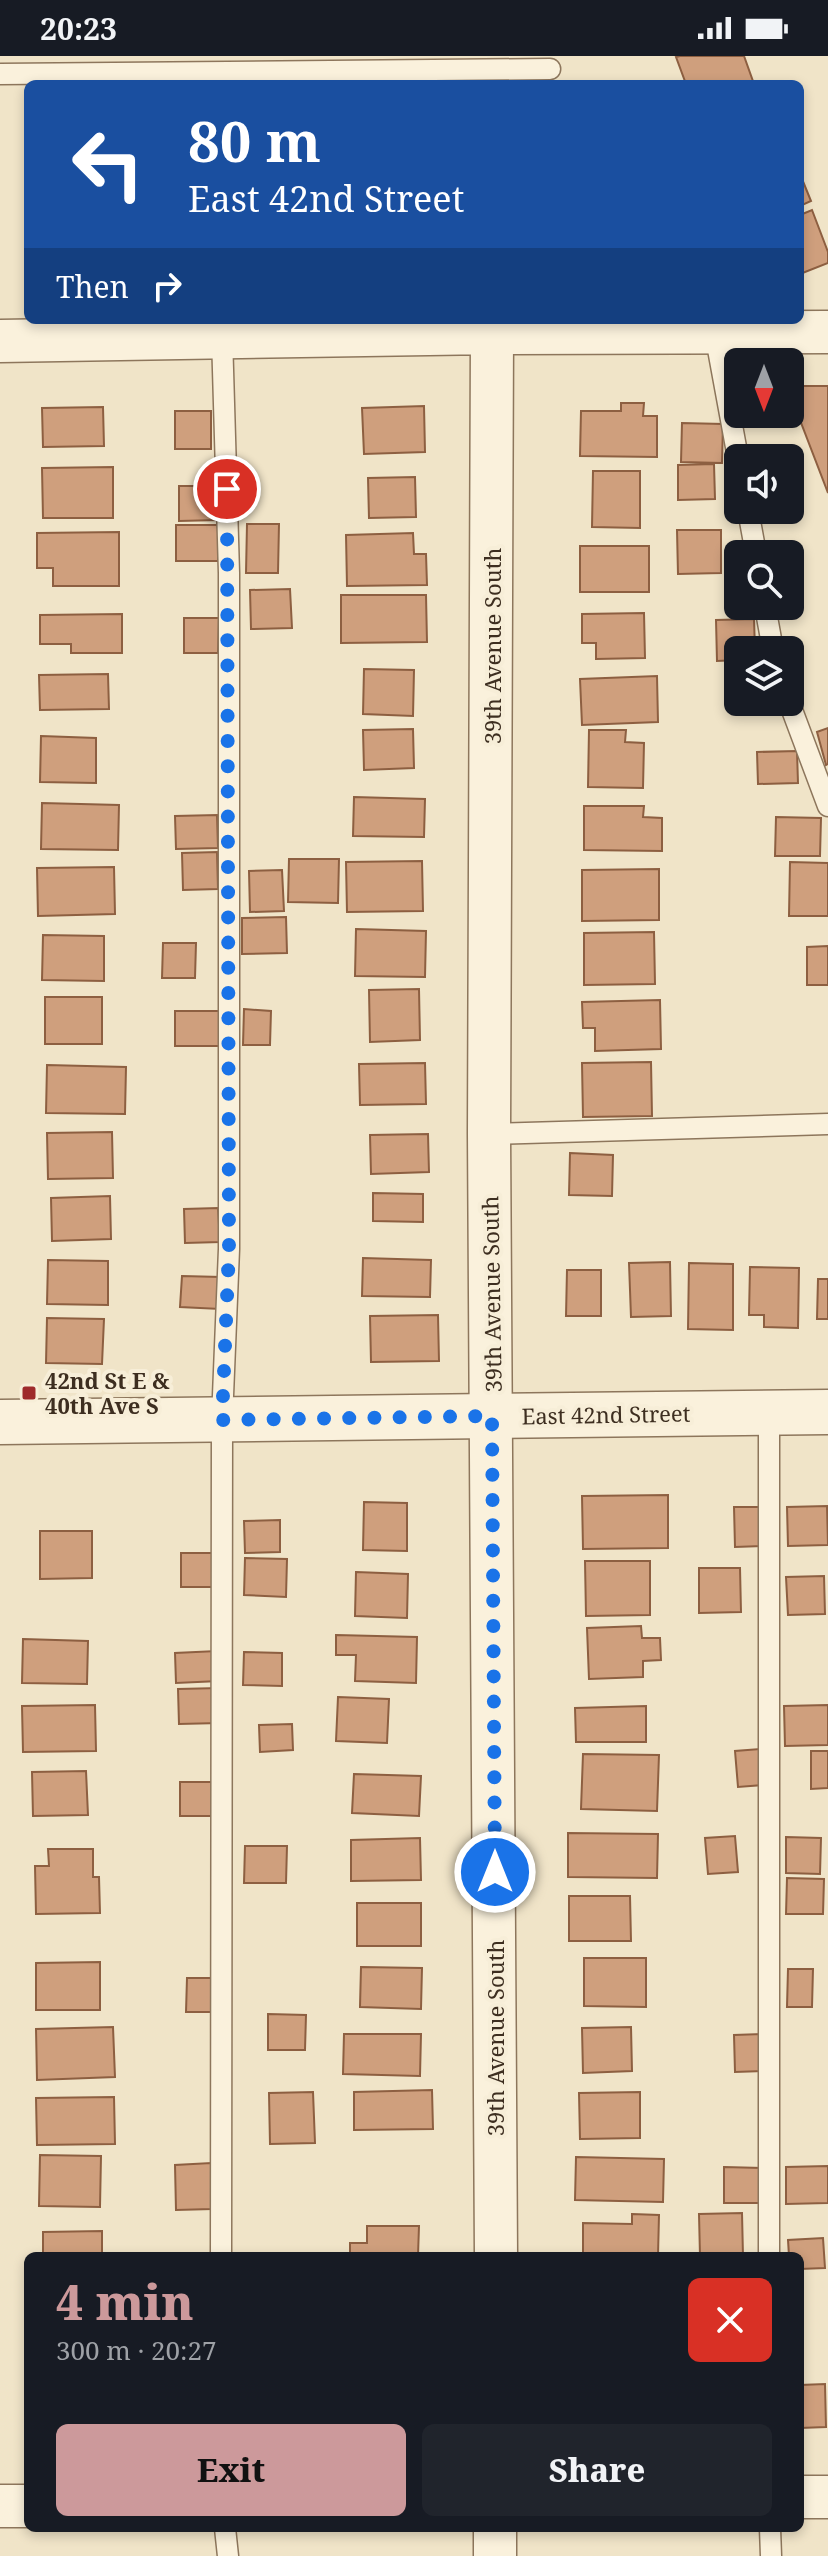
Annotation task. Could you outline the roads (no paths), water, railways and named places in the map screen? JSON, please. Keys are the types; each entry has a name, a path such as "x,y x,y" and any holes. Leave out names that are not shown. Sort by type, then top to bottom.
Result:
{"street":[{"path":"0,341 492,333 645,326 715,333 828,332"},
{"name":"39th Avenue South","path":"492,333 489,1134 496,2252"},
{"name":"East 42nd Street","path":"0,1422 828,1412"},
{"path":"804,2497 828,2497"},
{"path":"0,2506 24,2506"},
{"path":"495,2532 495,2556"}],"lane":[{"path":"0,74 550,70"},
{"path":"715,333 735,444"},
{"path":"221,2252 222,1420 229,1249 229,573 222,336"},
{"path":"794,716 828,806"},
{"path":"489,1134 828,1124"},
{"path":"769,1413 769,2252"},
{"path":"225,2532 228,2556"},
{"path":"770,2532 771,2556"}],"place":[{"name":"42nd St E & 40th Ave S","path":"29,1393"}]}
